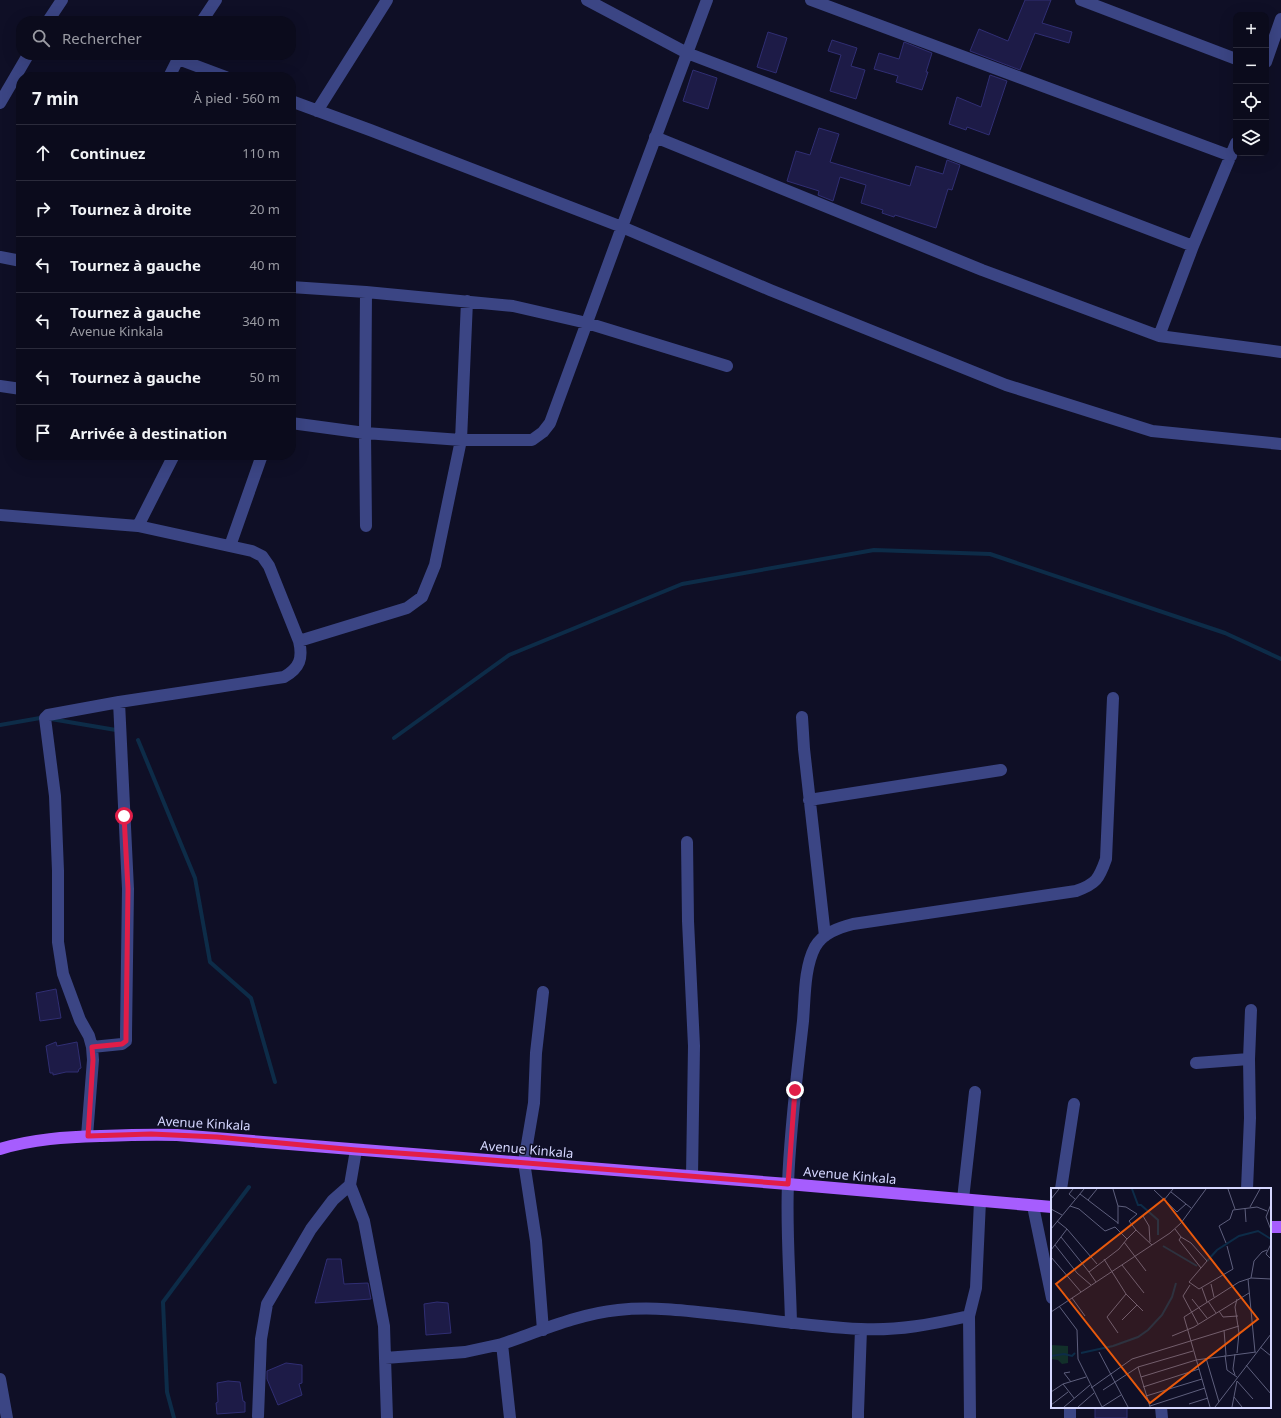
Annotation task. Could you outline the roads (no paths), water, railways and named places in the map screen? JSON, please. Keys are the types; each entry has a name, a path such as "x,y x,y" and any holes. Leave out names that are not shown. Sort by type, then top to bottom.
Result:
{"main road":[{"name":"Avenue Kinkala","path":"0,1149 15,1144 55,1138 151,1134 177,1135 524,1162 1051,1207"}],"street":[{"path":"51,16 62,0"},
{"path":"205,16 216,0"},
{"path":"316,111 387,0"},
{"path":"587,0 603,4 687,53 1193,246"},
{"path":"296,424 365,433 461,440 532,440 543,432 550,423 707,0"},
{"path":"811,0 1231,156"},
{"path":"1081,0 1233,58"},
{"path":"1269,53 1281,19"},
{"path":"18,72 25,60"},
{"path":"172,72 178,60"},
{"path":"186,60 214,72"},
{"path":"0,103 16,76"},
{"path":"296,103 622,227 770,290 1006,385 1152,431 1281,444"},
{"path":"655,137 982,270 1159,336 1281,352"},
{"path":"1159,336 1193,246 1233,151"},
{"path":"0,257 16,260"},
{"path":"296,287 366,292 513,306 586,323 727,366"},
{"path":"366,292 366,526"},
{"path":"298,641 407,608 422,597 436,565 461,440 467,301"},
{"path":"0,386 16,388"},
{"path":"138,526 171,460"},
{"path":"230,546 260,460"},
{"path":"0,515 138,526 252,551 262,556 269,566 302,652 299,663 293,672 284,677 119,702 48,715 44,718 55,796 58,871 58,942 63,974 80,1020 89,1036 92,1047 93,1060 88,1136"},
{"path":"791,1323 788,1184 795,1090 808,967 815,947 825,936 837,928 852,924 1076,891 1088,887 1097,880 1106,859 1113,698"},
{"path":"92,1047 122,1044 126,1041 128,889 119,702"},
{"path":"802,717 809,800 825,936"},
{"path":"809,800 1001,770"},
{"path":"687,842 688,921 694,1046 692,1176"},
{"path":"543,992 536,1053 534,1103 524,1162 536,1241 543,1330"},
{"path":"1247,1188 1250,1118 1249,1059 1251,1010"},
{"path":"1196,1063 1249,1059"},
{"path":"963,1199 976,1092"},
{"path":"1061,1188 1074,1104"},
{"path":"356,1150 350,1185 364,1221 384,1326 387,1418"},
{"path":"258,1416 261,1339 267,1304 310,1229 333,1200 350,1185"},
{"path":"970,1418 969,1316 976,1288 980,1201"},
{"path":"1033,1206 1051,1293"},
{"path":"385,1358 465,1352 502,1344 584,1316 618,1310 671,1308 791,1323 861,1329 892,1329 925,1326 969,1316"},
{"path":"858,1418 861,1329"},
{"path":"502,1344 510,1418"},
{"path":"0,1379 5,1417"},
{"path":"1161,1408 1162,1418"}],"waterway":[{"path":"394,738 509,655 682,584 874,550 990,554 1225,633 1281,659"},
{"path":"0,725 40,718"},
{"path":"51,719 116,730"},
{"path":"138,740 195,878 210,962 251,998 275,1082"},
{"path":"174,1418 167,1392 163,1302 249,1187"}]}
